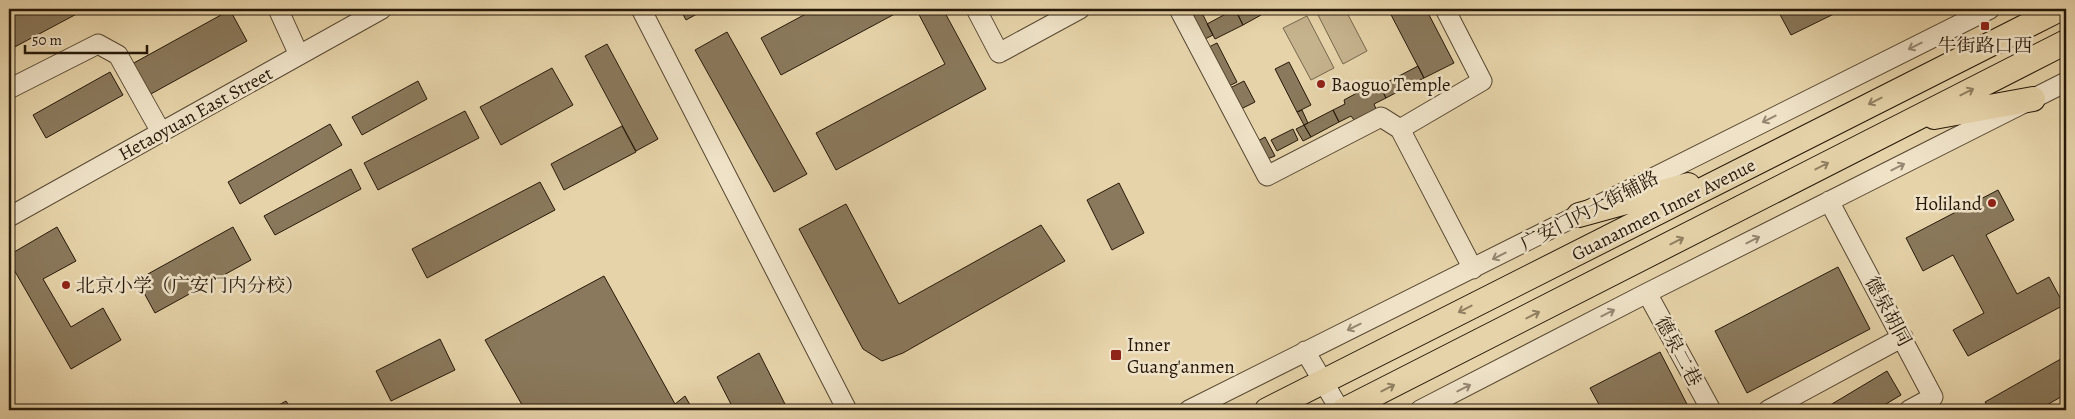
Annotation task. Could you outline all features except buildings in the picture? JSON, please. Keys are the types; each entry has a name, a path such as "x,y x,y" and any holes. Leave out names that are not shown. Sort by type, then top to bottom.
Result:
{"main road":[{"name":"Guananmen Inner Avenue","path":"1267,410 2060,9"},
{"name":"Guananmen Inner Avenue","path":"1344,410 1907,121 2066,42"},
{"path":"1907,121 2033,99"},
{"path":"1579,215 1738,171"}],"street":[{"path":"278,9 299,55"},
{"name":"Hetaoyuan East Street","path":"10,213 382,9"},
{"path":"640,9 847,410"},
{"path":"976,9 1000,53 1080,9"},
{"path":"1179,9 1267,176 1381,117 1400,129 1473,269"},
{"path":"1400,129 1482,81 1444,9"},
{"name":"广安门内大街辅路","path":"1189,410 1990,9"},
{"path":"9,89 98,44 118,55 160,132"},
{"path":"1420,410 1647,293 2066,82"},
{"name":"德泉胡同","path":"1830,201 1933,397 1909,410"},
{"name":"德泉二巷","path":"1647,293 1711,410"},
{"path":"1768,410 1903,337"},
{"path":"1306,351 1340,410"}],"shaded area":[{"path":"1319,9 1345,9 1367,51 1343,64 1316,11"},
{"path":"1307,16 1334,68 1311,80 1283,28"}],"place":[{"name":"牛街路口西","path":"1985,26"},
{"name":"Baoguo Temple","path":"1321,84"},
{"name":"Holiland","path":"1992,203"},
{"name":"北京小学（广安门内分校）","path":"66,285"},
{"name":"Inner Guang'anmen","path":"1116,355"}]}
